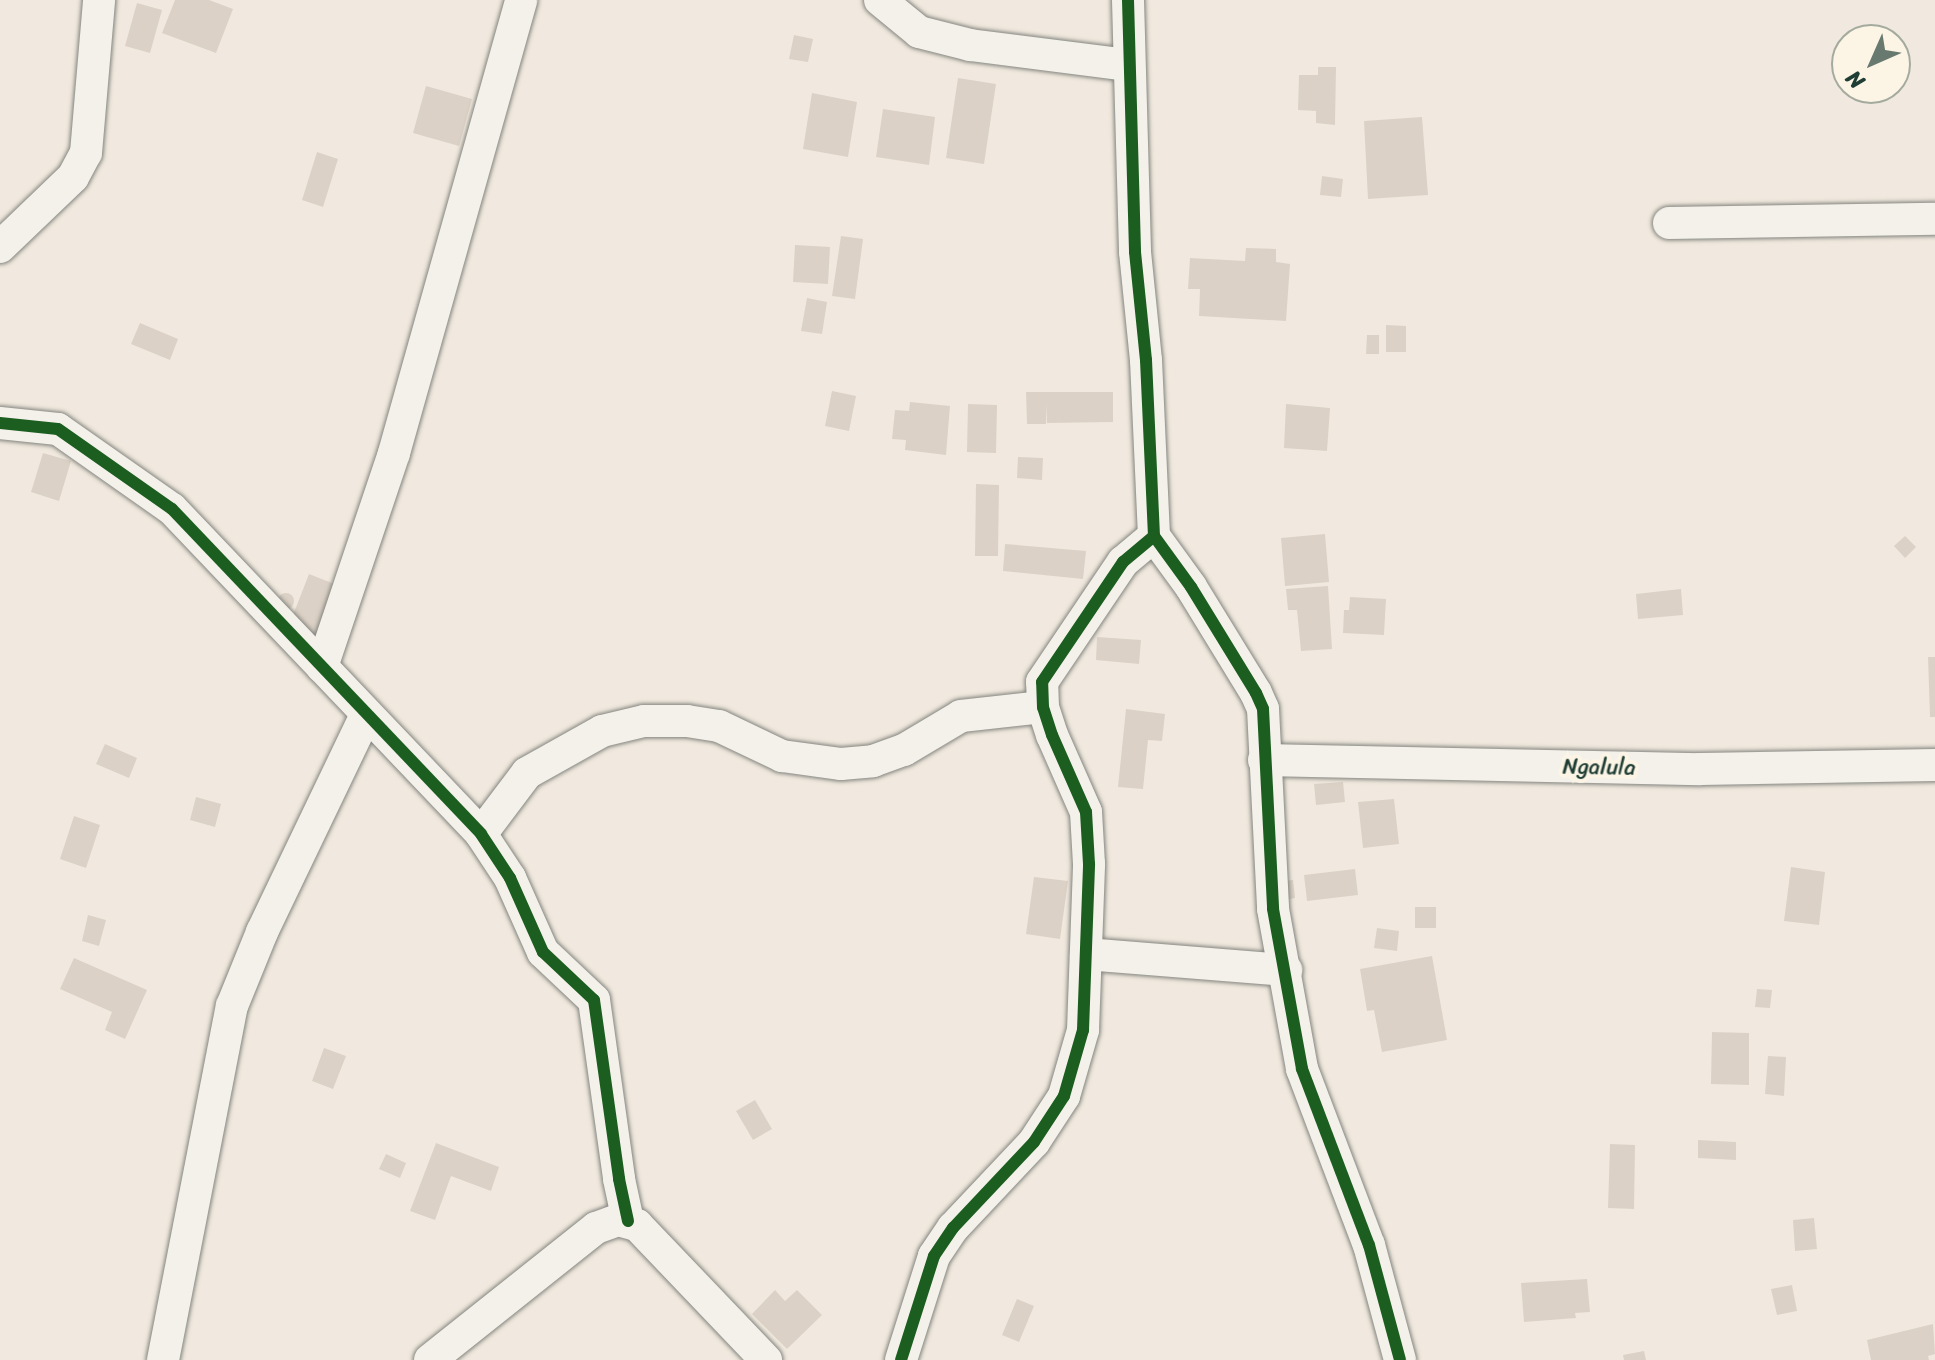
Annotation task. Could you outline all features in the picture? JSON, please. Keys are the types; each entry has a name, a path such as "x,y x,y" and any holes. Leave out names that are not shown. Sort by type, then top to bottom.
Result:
{"street":[{"path":"0,247 73,177 86,153 99,0"},
{"path":"322,667 394,453 521,0"},
{"path":"880,0 919,32 970,45 1129,65"},
{"path":"1128,0 1135,252 1146,360 1154,536 1256,693 1263,709 1273,909 1302,1069 1369,1245 1400,1360"},
{"path":"1669,223 1935,219"},
{"path":"0,423 58,429 172,509 481,834 510,878 543,952 594,1000 619,1179 628,1221"},
{"path":"901,1360 934,1256 953,1228 1034,1142 1064,1096 1083,1030 1086,812 1043,707 1042,682 1123,562 1154,536"},
{"path":"481,834 527,773 602,731 644,721 687,721 719,726 782,756 841,764 873,761 904,750 961,716 1043,707"},
{"path":"163,1360 232,1006 262,932 366,715"},
{"name":"Ngalula","path":"1264,760 1700,769 1935,765"},
{"path":"1086,954 1286,970"},
{"path":"430,1360 608,1221 628,1221 637,1225 766,1360"}],"building":[{"path":"175,0 209,0 233,9 216,53 162,33"},
{"path":"137,3 162,10 150,53 125,46"},
{"path":"794,35 813,39 808,62 789,59"},
{"path":"1318,67 1336,67 1335,125 1316,123 1316,111 1298,110 1299,75 1318,75"},
{"path":"958,78 996,84 984,164 946,158"},
{"path":"426,86 472,99 459,146 413,133"},
{"path":"812,93 857,102 848,157 803,149"},
{"path":"883,109 935,117 929,165 876,157"},
{"path":"1422,117 1428,195 1368,199 1364,121"},
{"path":"317,152 338,159 323,207 302,200"},
{"path":"1322,176 1343,179 1341,197 1320,195"},
{"path":"841,236 863,239 855,299 832,296"},
{"path":"795,245 830,247 828,284 793,282"},
{"path":"1246,248 1276,249 1276,262 1290,264 1286,321 1199,316 1200,289 1188,289 1190,258 1245,261"},
{"path":"807,298 827,302 822,334 801,331"},
{"path":"140,323 178,339 170,360 131,344"},
{"path":"1386,325 1406,326 1406,352 1386,352"},
{"path":"1367,335 1379,335 1379,354 1366,354"},
{"path":"832,391 856,396 849,431 825,426"},
{"path":"1026,392 1113,392 1113,422 1047,423 1046,404 1046,424 1027,424"},
{"path":"910,402 950,406 946,455 905,450 906,440 892,439 895,410 909,411"},
{"path":"968,404 997,405 996,453 967,452"},
{"path":"1286,404 1330,408 1327,451 1284,448"},
{"path":"43,453 71,461 59,501 31,492"},
{"path":"1018,457 1043,458 1042,480 1017,478"},
{"path":"976,484 999,485 998,556 975,556"},
{"path":"1325,534 1329,582 1285,586 1281,538"},
{"path":"1905,536 1916,547 1905,558 1894,546"},
{"path":"1005,544 1086,551 1083,579 1003,571"},
{"path":"309,574 337,585 316,639 288,628"},
{"path":"1328,586 1332,649 1301,651 1297,610 1288,610 1286,589"},
{"path":"1681,589 1683,615 1638,619 1636,594"},
{"path":"286,593 292,595 292,607 286,609 280,607 278,601 280,595"},
{"path":"1350,597 1386,599 1384,635 1343,633 1344,610 1349,610"},
{"path":"1097,637 1141,640 1139,664 1096,660"},
{"path":"1928,657 1935,657 1935,717 1930,717"},
{"path":"1126,709 1165,714 1162,741 1148,740 1143,789 1118,787"},
{"path":"105,744 137,758 129,778 96,764"},
{"path":"1343,782 1345,802 1316,805 1314,784"},
{"path":"196,797 221,804 215,827 190,820"},
{"path":"1394,799 1399,844 1363,848 1358,802"},
{"path":"74,816 100,825 86,868 60,859"},
{"path":"1791,867 1825,872 1819,925 1784,921"},
{"path":"1355,869 1358,895 1307,901 1304,875"},
{"path":"1034,877 1068,881 1060,939 1026,934"},
{"path":"1293,880 1295,898 1285,900 1283,881"},
{"path":"1415,907 1436,907 1436,928 1415,928"},
{"path":"88,915 106,920 99,946 82,941"},
{"path":"1377,928 1399,931 1397,951 1374,948"},
{"path":"1432,956 1447,1040 1382,1052 1374,1010 1367,1011 1360,969"},
{"path":"74,958 147,990 125,1039 105,1030 112,1012 60,989"},
{"path":"1757,989 1772,990 1770,1008 1755,1007"},
{"path":"1712,1032 1749,1033 1749,1085 1711,1084"},
{"path":"324,1048 346,1056 333,1089 312,1081"},
{"path":"1768,1056 1786,1057 1784,1096 1765,1094"},
{"path":"755,1100 772,1129 753,1140 736,1111"},
{"path":"1698,1140 1736,1142 1736,1160 1698,1158"},
{"path":"436,1143 499,1167 491,1191 451,1176 435,1220 410,1211"},
{"path":"1610,1144 1635,1145 1634,1209 1608,1208"},
{"path":"386,1154 406,1163 400,1178 379,1169"},
{"path":"1814,1218 1817,1249 1795,1251 1793,1220"},
{"path":"1587,1279 1590,1312 1575,1313 1576,1318 1524,1322 1521,1283"},
{"path":"1792,1285 1797,1311 1777,1315 1771,1289"},
{"path":"775,1290 785,1301 797,1290 822,1315 787,1349 752,1314"},
{"path":"1017,1299 1034,1306 1019,1342 1002,1335"},
{"path":"1933,1324 1935,1354 1928,1356 1929,1360 1871,1360 1867,1340"},
{"path":"1644,1351 1646,1360 1624,1360 1623,1355"}],"cycle path":[{"path":"1128,0 1135,252 1146,360 1154,536 1191,587 1263,709 1273,909 1302,1069 1369,1245 1400,1360"},
{"path":"0,423 58,429 172,509 481,834 510,878 543,952 594,1000 619,1179 628,1221"},
{"path":"901,1360 934,1256 953,1228 1034,1142 1064,1096 1083,1030 1089,864 1086,812 1052,735 1043,707 1042,682 1123,562 1154,536"}]}
